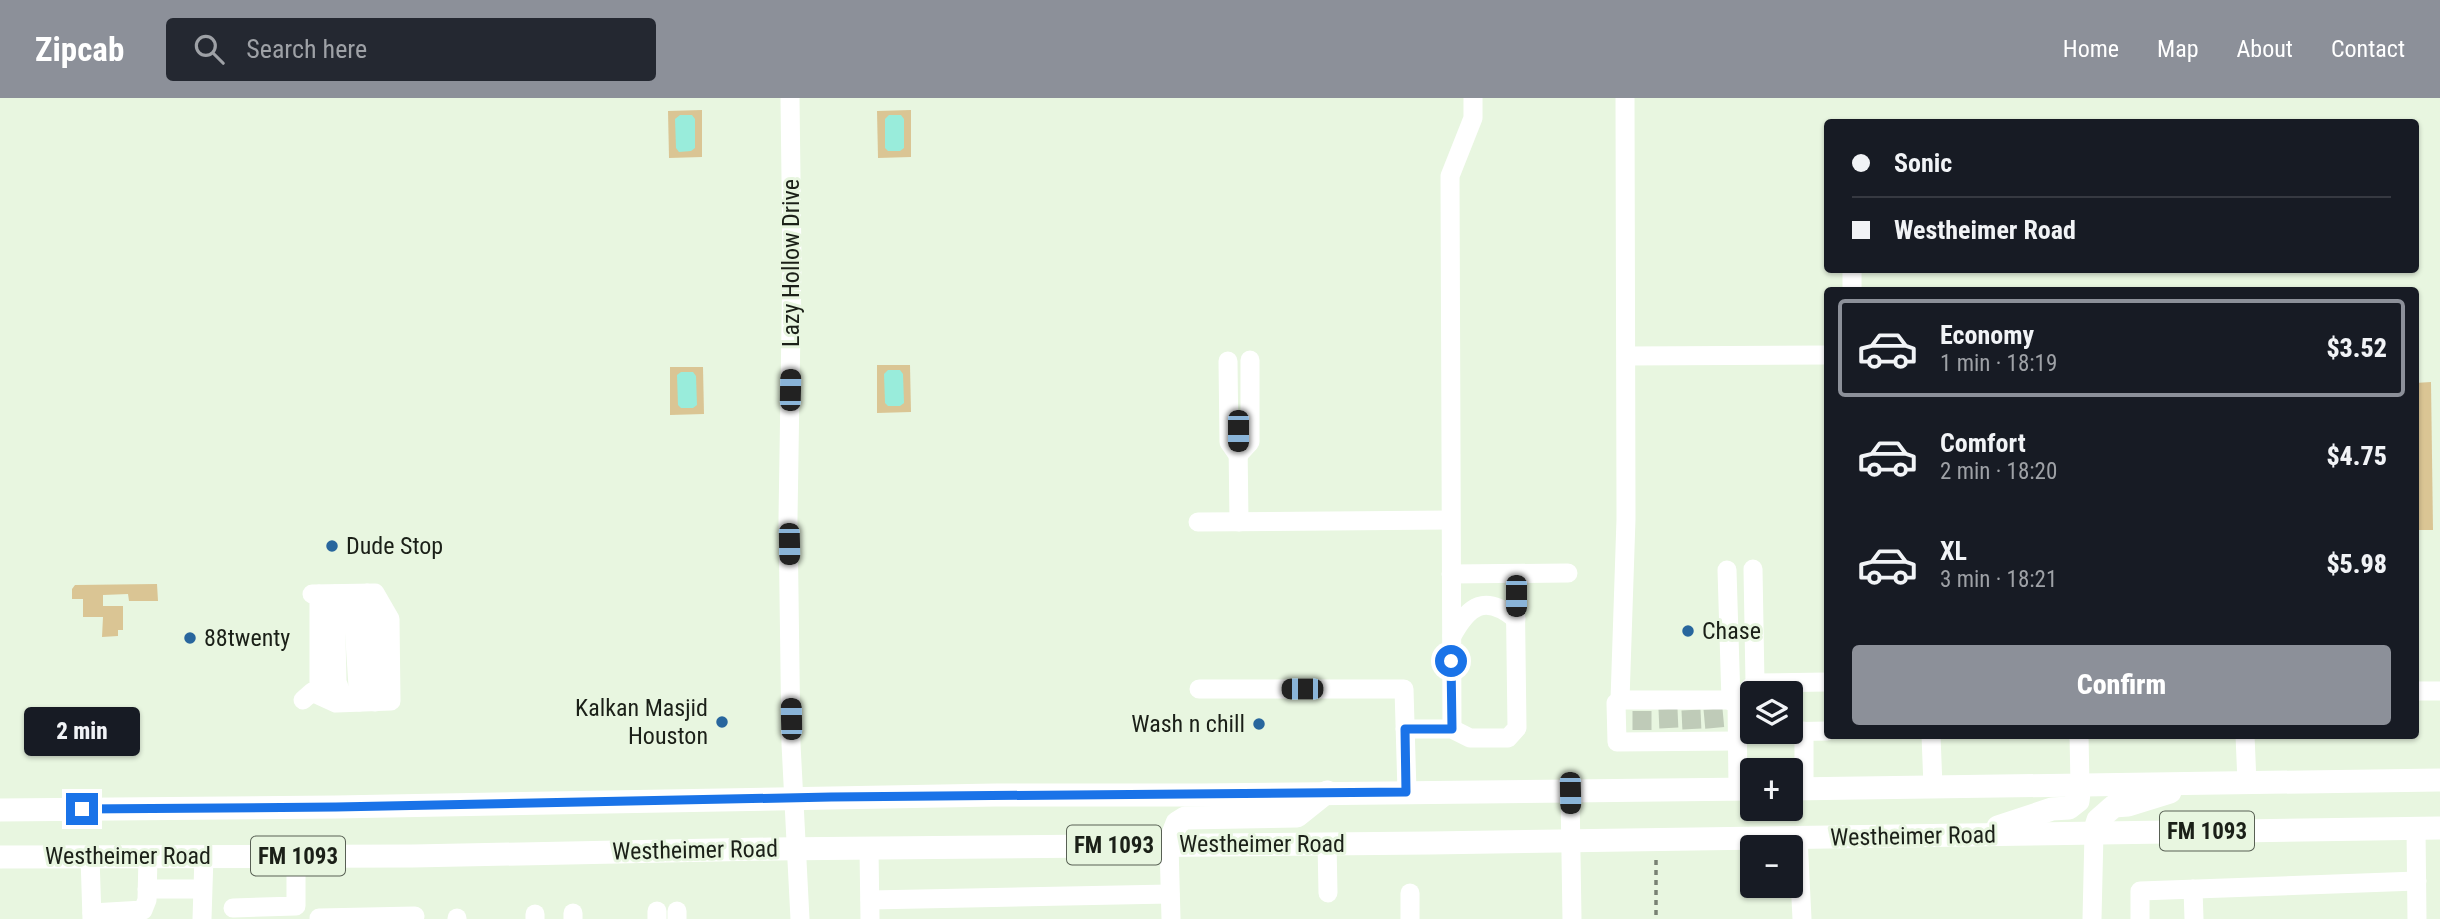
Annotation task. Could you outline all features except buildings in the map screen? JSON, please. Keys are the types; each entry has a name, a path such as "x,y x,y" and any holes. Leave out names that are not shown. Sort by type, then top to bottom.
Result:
{"main road":[{"name":"Westheimer Road","path":"1803,789 2440,780"},
{"path":"2094,832 2098,820 2114,806 2128,805 2197,784"},
{"path":"1975,835 2052,809 2069,808 2078,801 2080,785"},
{"name":"Westheimer Road","path":"0,810 336,807 795,797 1570,793 1740,789"},
{"path":"1169,844 1177,823 1185,818 1297,816 1327,793"},
{"name":"Westheimer Road","path":"1803,837 2440,828"},
{"name":"Westheimer Road","path":"0,857 296,856 1740,838"}],"street":[{"name":"Lazy Hollow Drive","path":"790,98 793,261 788,519 791,744 800,919"},
{"path":"1452,729 1450,176 1473,118 1473,98"},
{"path":"1625,98 1626,519 1620,700 1616,703 1617,742 1643,737 1715,736 1737,741"},
{"path":"1626,356 1824,355"},
{"path":"1239,360 1239,522"},
{"path":"1198,523 1450,520"},
{"path":"1753,569 1755,681"},
{"path":"1727,570 1724,703 1740,759"},
{"path":"1405,729 1452,729 1469,738 1508,738 1517,728 1516,573"},
{"path":"1451,574 1568,573"},
{"path":"303,701 312,692 354,702 391,701 390,619 375,593 337,594"},
{"path":"337,594 319,682 354,702"},
{"path":"337,594 354,702"},
{"path":"1451,639 1462,617 1474,607 1503,609 1516,619"},
{"path":"1803,685 1824,682"},
{"path":"1199,690 1404,688 1406,792"},
{"path":"2419,691 2440,691"},
{"path":"1620,700 1642,705 1724,703 1740,693"},
{"path":"1801,758 1804,731 1824,731"},
{"path":"1931,739 1933,787"},
{"path":"2079,739 2080,785"},
{"path":"2245,739 2247,783"},
{"path":"1570,793 1572,919"},
{"path":"2416,829 2417,919"},
{"path":"2092,919 2094,832"},
{"path":"1327,843 1328,893"},
{"path":"1169,844 1171,919"},
{"path":"869,849 870,910 1170,894"},
{"path":"90,856 92,916 143,914 148,889 148,856"},
{"path":"202,919 204,856"},
{"path":"233,908 296,913 296,856"},
{"path":"2140,919 2140,891 2417,881"},
{"path":"148,889 202,889"},
{"path":"2193,889 2194,919"},
{"path":"1410,893 1410,919"},
{"path":"1800,898 1801,919"},
{"path":"319,918 415,916"}],"path":[{"path":"1656,860 1656,919"}],"shaded area":[{"path":"702,110 702,157 669,158 668,111"},
{"path":"911,110 911,157 878,158 877,111"},
{"path":"877,365 910,365 911,412 877,413"},
{"path":"670,367 703,367 704,414 670,415"},
{"path":"2431,382 2433,530 2419,530 2419,383"},
{"path":"157,584 158,601 129,601 128,594 103,595 103,606 123,606 123,630 118,630 118,636 102,637 103,617 83,617 83,599 72,599 75,585"}],"water":[{"path":"680,115 692,115 695,119 695,148 691,151 679,152 676,148 675,119"},
{"path":"889,115 901,115 904,119 904,148 900,151 888,151 885,148 885,119"},
{"path":"888,370 900,370 903,374 904,403 900,406 888,406 885,403 884,374"},
{"path":"681,372 693,372 696,376 697,405 693,408 681,408 678,405 677,375"}],"tunnel":[{"path":"1668,709 1669,732"},
{"path":"1713,709 1715,731"},
{"path":"1691,710 1692,732"},
{"path":"1642,711 1642,733"}],"place":[{"name":"Dude Stop","path":"332,546"},
{"name":"Chase","path":"1688,631"},
{"name":"88twenty","path":"190,638"},
{"name":"Kalkan Masjid Houston","path":"722,722"},
{"name":"Wash n chill","path":"1259,724"}],"route":[{"path":"82,809 831,797 1406,792 1405,729 1452,729 1451,661"}]}
